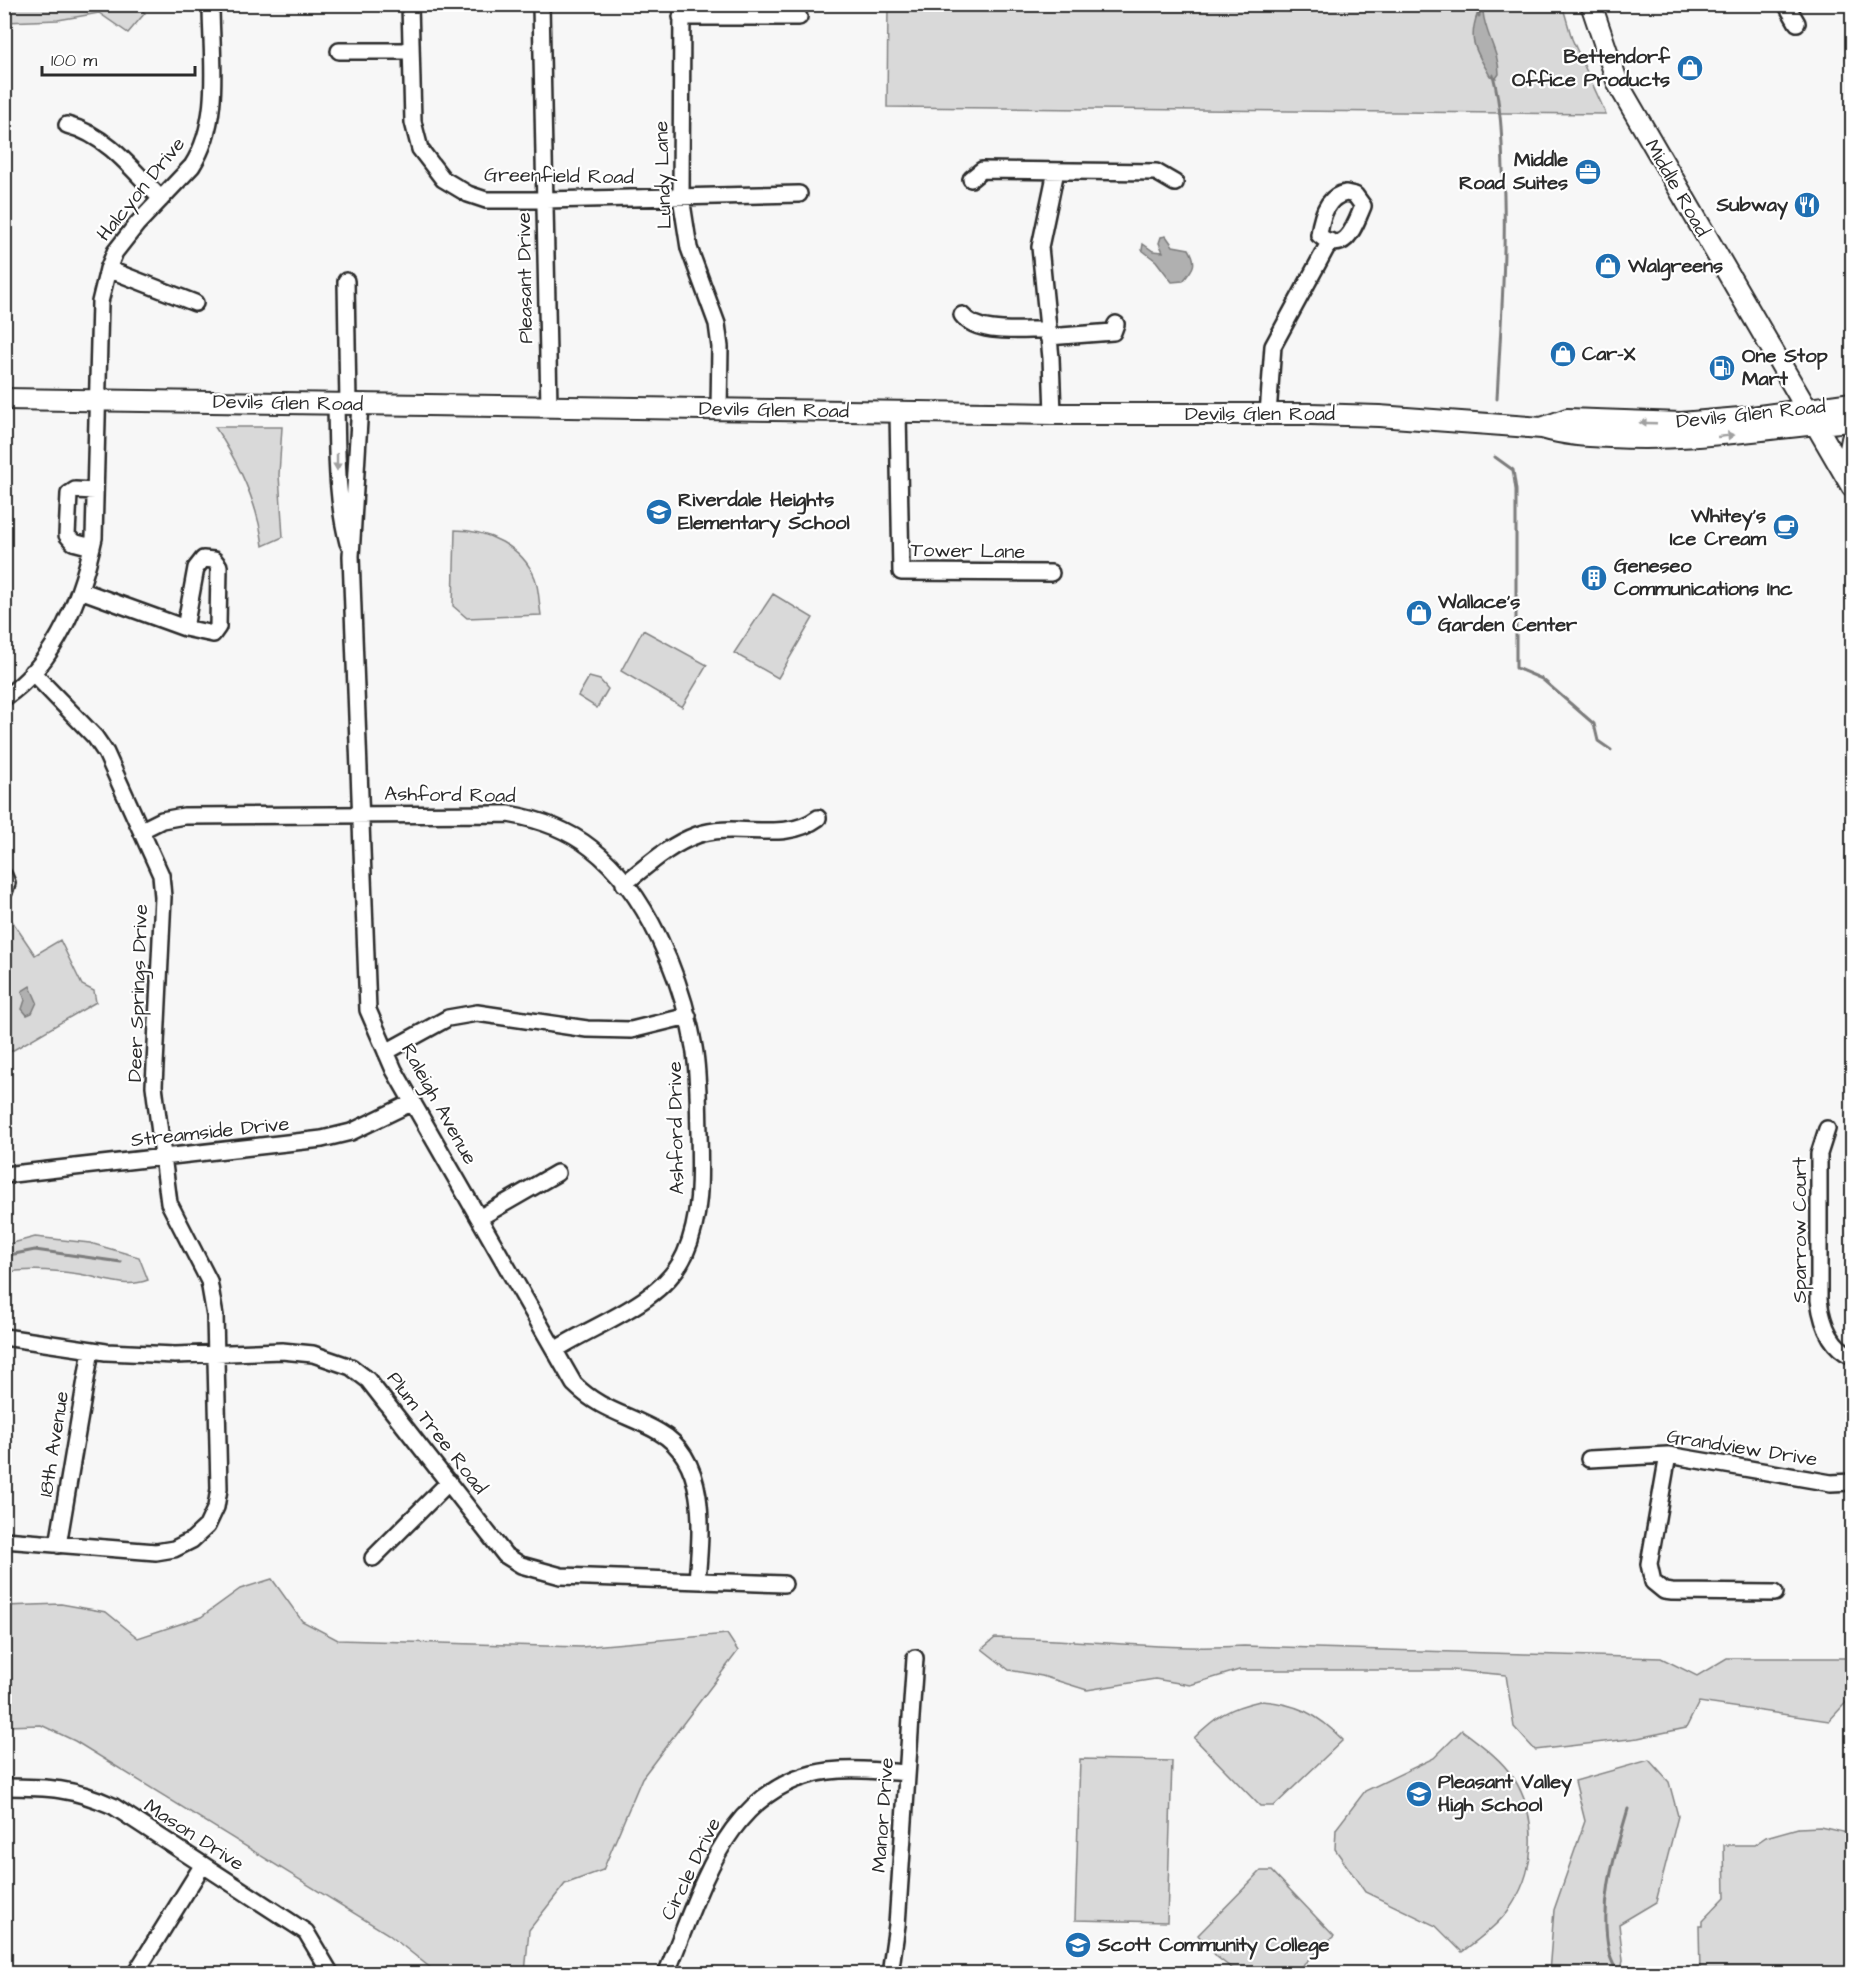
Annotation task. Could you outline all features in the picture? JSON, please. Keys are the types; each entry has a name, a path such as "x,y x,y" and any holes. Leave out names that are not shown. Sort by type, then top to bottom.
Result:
{"main road":[{"name":"Middle Road","path":"1591,4 1618,84 1849,481"},
{"name":"Devils Glen Road","path":"4,399 1053,414 1379,416 1542,428 1567,419 1681,423 1811,417 1852,422"},
{"name":"Devils Glen Road","path":"1811,417 1852,403"},
{"path":"1849,481 1852,439"}],"street":[{"name":"Halcyon Drive","path":"4,698 19,688 58,640 80,590 92,547 100,302 108,268 115,252 192,166 202,150 209,130 212,106 211,4"},
{"name":"Greenfield Road","path":"410,4 413,122 420,149 428,162 443,178 468,194 486,200 799,194"},
{"name":"Pleasant Drive","path":"541,4 549,407"},
{"path":"1786,4 1797,23"},
{"path":"681,10 799,17"},
{"name":"Lundy Lane","path":"681,10 681,197 689,248 717,324 720,347 719,409"},
{"path":"339,51 411,51"},
{"path":"67,125 86,130 109,146 161,199"},
{"path":"971,179 982,170 1156,172 1175,183"},
{"path":"1053,414 1040,247 1056,171"},
{"path":"1268,414 1273,346 1329,241"},
{"path":"108,268 195,303"},
{"path":"346,281 348,404"},
{"path":"962,315 967,321 989,328 1048,333 1100,335 1113,332 1116,324"},
{"name":"Raleigh Avenue","path":"348,404 337,474 342,520 351,556"},
{"name":"Raleigh Avenue","path":"348,404 351,556 368,1010 386,1052 413,1102 574,1384 587,1397 606,1409 659,1432 673,1442 683,1456 696,1484 699,1503 697,1581"},
{"name":"Tower Lane","path":"898,412 901,572 1051,573"},
{"path":"92,547 73,542 67,536 69,494 75,490 95,491"},
{"path":"80,590 185,628 213,634 218,627 219,566 214,560 203,559 196,568 185,628"},
{"name":"Deer Springs Drive","path":"4,1540 129,1551 174,1549 192,1540 207,1526 216,1507 219,1489 215,1316 209,1281 169,1203 154,1086 163,897 160,875 106,753 95,737 32,672"},
{"name":"Ashford Road","path":"142,830 162,820 184,816 362,815 432,812 508,814 533,818 562,830 591,848 640,904 669,960 688,1016"},
{"path":"624,884 660,856 697,835 714,831 780,831 806,826 818,818"},
{"path":"4,876 7,883 4,892"},
{"path":"386,1052 448,1018 477,1013 587,1029 631,1030 688,1016"},
{"name":"Ashford Drive","path":"555,1350 631,1307 664,1283 684,1256 700,1197 697,1076 688,1016"},
{"name":"Streamside Drive","path":"4,1175 322,1139 351,1132 413,1102"},
{"name":"Sparrow Court","path":"1827,1129 1819,1154 1819,1300 1821,1315 1832,1340 1852,1356"},
{"path":"479,1218 557,1173"},
{"name":"Plum Tree Road","path":"4,1337 91,1350 163,1354 282,1351 314,1354 351,1367 368,1380 505,1555 521,1565 561,1576 783,1584"},
{"name":"18th Avenue","path":"58,1545 91,1350"},
{"path":"1668,1455 1649,1564 1653,1582 1664,1591 1672,1592 1775,1593"},
{"name":"Grandview Drive","path":"1588,1459 1668,1455 1831,1483 1852,1482"},
{"path":"373,1558 449,1482"},
{"name":"Manor Drive","path":"890,1974 897,1925 915,1658"},
{"name":"Circle Drive","path":"666,1974 723,1842 756,1802 795,1779 828,1771 907,1773"},
{"name":"Mason Drive","path":"4,1787 47,1787 84,1793 113,1806 306,1932 331,1974"},
{"path":"135,1974 202,1866"}],"shaded area":[{"path":"1562,4 1572,39 1606,114 887,107 888,5"},
{"path":"4,5 136,5 145,13 128,33 99,13 58,20 5,22"},
{"path":"1478,12 1483,12 1497,58 1499,74 1496,78 1490,76 1473,39"},
{"path":"1166,236 1173,246 1189,249 1192,254 1193,266 1183,281 1172,282 1156,261 1142,250 1143,244 1153,251 1163,252 1159,243 1161,237"},
{"path":"215,427 282,427 279,475 283,537 263,546 257,515 246,484 232,454"},
{"path":"455,530 491,537 522,557 535,578 541,615 467,618 453,606"},
{"path":"773,594 813,618 778,678 734,653"},
{"path":"643,630 707,665 682,707 621,671"},
{"path":"589,677 600,680 608,689 597,708 578,696"},
{"path":"4,909 35,955 60,940 82,985 94,991 96,1002 5,1055"},
{"path":"30,986 37,1002 32,1013 27,1015 22,1009 25,1000 22,991"},
{"path":"35,1237 90,1243 139,1257 148,1280 122,1283 61,1272 33,1270 5,1272 5,1245"},
{"path":"272,1579 302,1621 338,1640 581,1647 727,1634 738,1651 642,1778 603,1870 565,1884 529,1930 525,1973 437,1973 388,1934 75,1741 41,1725 5,1726 5,1606 61,1604 106,1612 138,1638 201,1617 240,1589"},
{"path":"995,1638 1182,1647 1244,1646 1661,1658 1697,1676 1727,1658 1852,1658 1852,1696 1829,1721 1699,1702 1686,1728 1638,1738 1535,1750 1514,1727 1506,1675 1452,1670 1239,1670 1190,1685 1155,1679 1087,1690 1042,1676 1009,1670 982,1649"},
{"path":"1260,1701 1285,1704 1306,1712 1325,1723 1343,1740 1274,1806 1260,1806 1194,1738 1224,1714"},
{"path":"1462,1730 1496,1757 1513,1777 1528,1810 1531,1846 1529,1864 1517,1897 1491,1929 1462,1952 1436,1926 1365,1892 1335,1849 1336,1829 1365,1791 1434,1758"},
{"path":"1080,1759 1172,1761 1167,1922 1075,1920"},
{"path":"1649,1760 1669,1782 1678,1816 1656,1902 1619,1924 1623,1961 1620,1973 1549,1973 1554,1910 1585,1821 1575,1781"},
{"path":"1820,1827 1852,1834 1852,1973 1700,1973 1699,1926 1702,1926 1702,1921 1725,1897 1724,1845 1754,1845 1766,1837 1798,1828"},
{"path":"1261,1871 1272,1871 1334,1936 1294,1973 1238,1973 1217,1957 1198,1935"}],"waterway":[{"path":"1479,16 1480,4"},
{"path":"1493,75 1501,122 1504,199 1503,284 1497,399"},
{"path":"1495,457 1513,470 1516,490 1516,668 1542,679 1594,724 1598,741 1611,750"},
{"path":"4,1256 35,1250 121,1262"},
{"path":"1618,1974 1610,1955 1606,1933 1607,1897 1628,1809"}],"place":[{"name":"Bettendorf Office Products","path":"1690,68"},
{"name":"Middle Road Suites","path":"1588,172"},
{"name":"Subway","path":"1807,205"},
{"name":"Walgreens","path":"1608,266"},
{"name":"Car-X","path":"1563,354"},
{"name":"One Stop Mart","path":"1722,368"},
{"name":"Riverdale Heights Elementary School","path":"659,512"},
{"name":"Whitey's Ice Cream","path":"1786,527"},
{"name":"Geneseo Communications Inc","path":"1594,578"},
{"name":"Wallace's Garden Center","path":"1419,613"},
{"name":"Pleasant Valley High School","path":"1419,1794"},
{"name":"Scott Community College","path":"1078,1945"}]}
